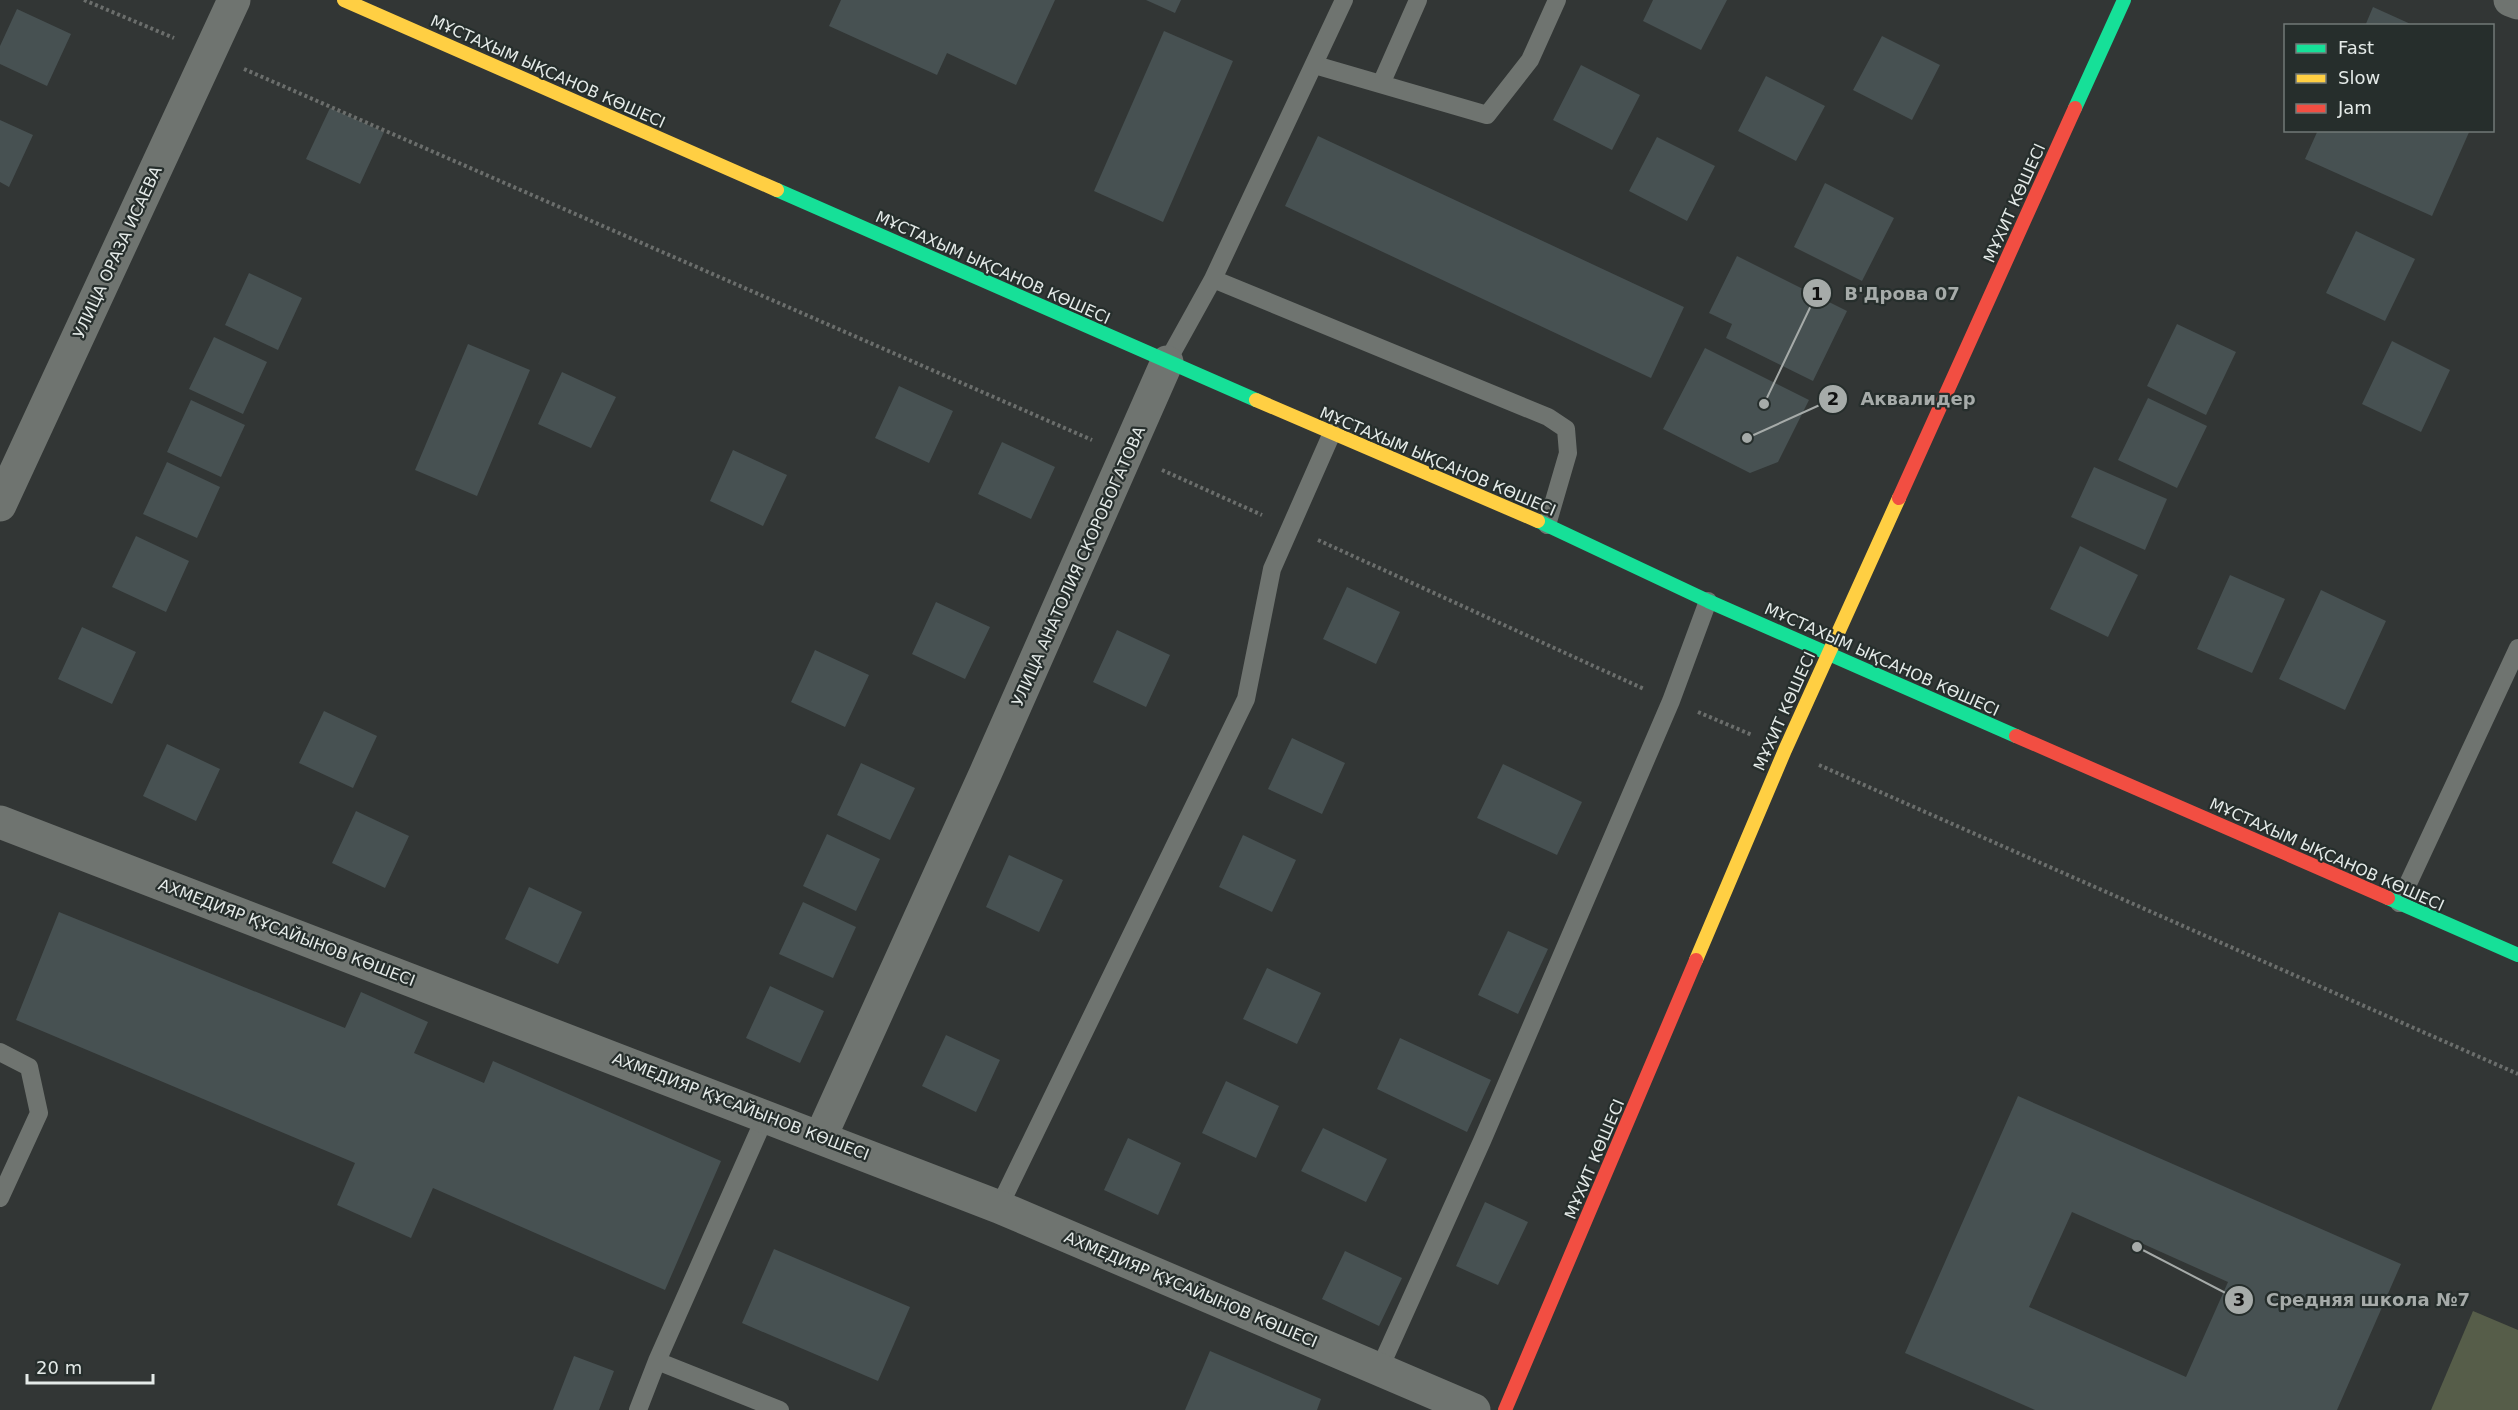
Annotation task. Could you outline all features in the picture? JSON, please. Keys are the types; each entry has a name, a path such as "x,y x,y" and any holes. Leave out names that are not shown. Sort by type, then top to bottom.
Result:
{"street":[{"name":"УЛИЦА ОРАЗА ИСАЕВА","path":"0,505 234,0"},
{"name":"МҰСТАХЫМ ЫҚСАНОВ КӨШЕСІ","path":"344,0 1167,362 1547,525 1708,601 2518,955"},
{"name":"МҰХИТ КӨШЕСІ","path":"1505,1410 1785,750 2124,0"},
{"path":"2510,0 2518,3"},
{"name":"УЛИЦА АНАТОЛИЯ СКОРОБОГАТОВА","path":"821,1136 986,772 1167,362"},
{"name":"АХМЕДИЯР ҚҰСАЙЫНОВ КӨШЕСІ","path":"0,822 821,1136 999,1207 1474,1410"}],"lane":[{"name":"УЛИЦА АНАТОЛИЯ СКОРОБОГАТОВА","path":"1167,362 1213,279 1344,0"},
{"path":"1381,84 1418,0"},
{"path":"1315,65 1487,115 1530,60 1557,0"},
{"path":"1213,279 1548,417 1566,429 1568,453 1547,525"},
{"path":"999,1207 1246,699 1272,569 1332,433"},
{"path":"1379,1370 1482,1141 1671,701 1708,601"},
{"path":"2398,903 2518,648"},
{"path":"0,1052 29,1067 39,1113 0,1198"},
{"path":"638,1410 657,1361 766,1115"},
{"path":"657,1361 780,1410"}],"path":[{"path":"84,0 1127,455 1671,701 2518,1074"}],"green space":[{"path":"2473,1311 2518,1330 2518,1410 2431,1410"}],"building":[{"path":"841,0 1055,0 1016,85 947,53 937,75 829,26"},
{"path":"1146,0 1181,0 1175,13"},
{"path":"1653,0 1727,0 1701,50 1643,21"},
{"path":"2373,7 2411,24 2366,24"},
{"path":"17,9 71,34 47,86 0,64 0,46"},
{"path":"1164,31 1233,61 1163,222 1094,191"},
{"path":"1882,36 1940,65 1912,120 1853,90"},
{"path":"1581,65 1640,95 1612,150 1553,120"},
{"path":"1766,76 1825,106 1796,161 1738,131"},
{"path":"330,108 384,132 360,184 306,159"},
{"path":"0,120 33,135 9,187 0,182"},
{"path":"2317,132 2469,132 2432,216 2305,159"},
{"path":"1318,136 1684,307 1651,378 1285,206"},
{"path":"1657,137 1715,166 1687,221 1629,191"},
{"path":"1825,183 1894,218 1862,281 1794,247"},
{"path":"2356,231 2415,259 2385,321 2326,293"},
{"path":"1737,256 1847,311 1813,381 1726,338 1732,324 1709,313"},
{"path":"249,273 302,298 278,350 225,325"},
{"path":"2177,324 2236,352 2206,415 2147,386"},
{"path":"214,337 267,362 243,414 189,389"},
{"path":"2392,341 2450,370 2421,432 2362,404"},
{"path":"468,344 530,370 477,496 415,470"},
{"path":"1705,348 1809,400 1778,462 1750,473 1663,429"},
{"path":"562,372 616,397 591,448 538,424"},
{"path":"899,386 953,411 929,463 875,438"},
{"path":"2148,398 2207,426 2177,488 2118,460"},
{"path":"191,400 245,425 221,477 167,452"},
{"path":"1002,442 1055,467 1031,519 978,494"},
{"path":"733,450 787,475 763,526 710,501"},
{"path":"167,462 220,487 197,538 143,514"},
{"path":"2094,467 2167,499 2145,550 2071,517"},
{"path":"136,536 189,561 166,612 112,587"},
{"path":"2080,546 2138,575 2108,637 2050,609"},
{"path":"2230,575 2285,599 2252,673 2197,649"},
{"path":"1347,587 1400,612 1376,664 1323,639"},
{"path":"2321,590 2386,621 2345,710 2279,679"},
{"path":"936,602 990,627 965,679 912,654"},
{"path":"82,627 136,652 112,704 58,679"},
{"path":"1117,630 1170,655 1146,707 1093,682"},
{"path":"815,650 869,675 845,727 791,702"},
{"path":"324,711 377,736 353,788 299,763"},
{"path":"1292,738 1345,763 1322,814 1268,789"},
{"path":"167,744 220,769 196,821 143,796"},
{"path":"861,763 915,788 890,840 837,815"},
{"path":"1503,764 1582,802 1557,855 1477,818"},
{"path":"356,811 409,836 385,888 332,863"},
{"path":"827,834 880,859 856,911 803,886"},
{"path":"1243,835 1296,860 1272,912 1219,887"},
{"path":"1009,855 1063,880 1039,932 986,907"},
{"path":"529,887 582,912 558,964 505,939"},
{"path":"803,902 856,927 833,978 779,954"},
{"path":"59,912 345,1028 361,992 428,1022 414,1053 484,1083 493,1061 721,1161 665,1290 433,1188 411,1238 337,1205 355,1163 16,1020"},
{"path":"1508,931 1548,949 1518,1014 1478,995"},
{"path":"1267,968 1321,993 1297,1044 1243,1019"},
{"path":"770,986 824,1011 800,1063 746,1038"},
{"path":"946,1035 1000,1060 976,1112 922,1086"},
{"path":"1400,1038 1491,1080 1467,1132 1377,1089"},
{"path":"1226,1081 1279,1106 1256,1158 1202,1133"},
{"path":"2018,1096 2401,1264 2337,1410 2035,1410 1905,1353","holes":["2072,1212 2228,1282 2186,1377 2029,1307"]},
{"path":"1323,1128 1387,1159 1366,1202 1301,1171"},
{"path":"1128,1138 1181,1163 1158,1215 1104,1190"},
{"path":"1485,1202 1528,1222 1498,1285 1456,1266"},
{"path":"774,1249 910,1307 878,1381 742,1323"},
{"path":"1345,1251 1402,1278 1379,1326 1322,1299"},
{"path":"1210,1351 1321,1399 1317,1410 1185,1410"},
{"path":"574,1356 614,1371 599,1410 553,1410"}],"traffic: fast":[{"path":"2075,108 2124,0"},
{"path":"777,190 1256,400"},
{"path":"1538,521 1708,601 2016,736"},
{"path":"2388,898 2518,955"}],"traffic: slow":[{"path":"344,0 777,190"},
{"path":"1256,400 1538,521"},
{"path":"1696,960 1785,750 1899,498"}],"traffic: jam":[{"path":"1899,498 2075,108"},
{"path":"2016,736 2388,898"},
{"path":"1505,1410 1696,960"}],"place":[{"name":"В'Дрова 07","path":"1764,404"},
{"name":"Аквалидер","path":"1747,438"},
{"name":"Средняя школа №7","path":"2137,1247"}]}
